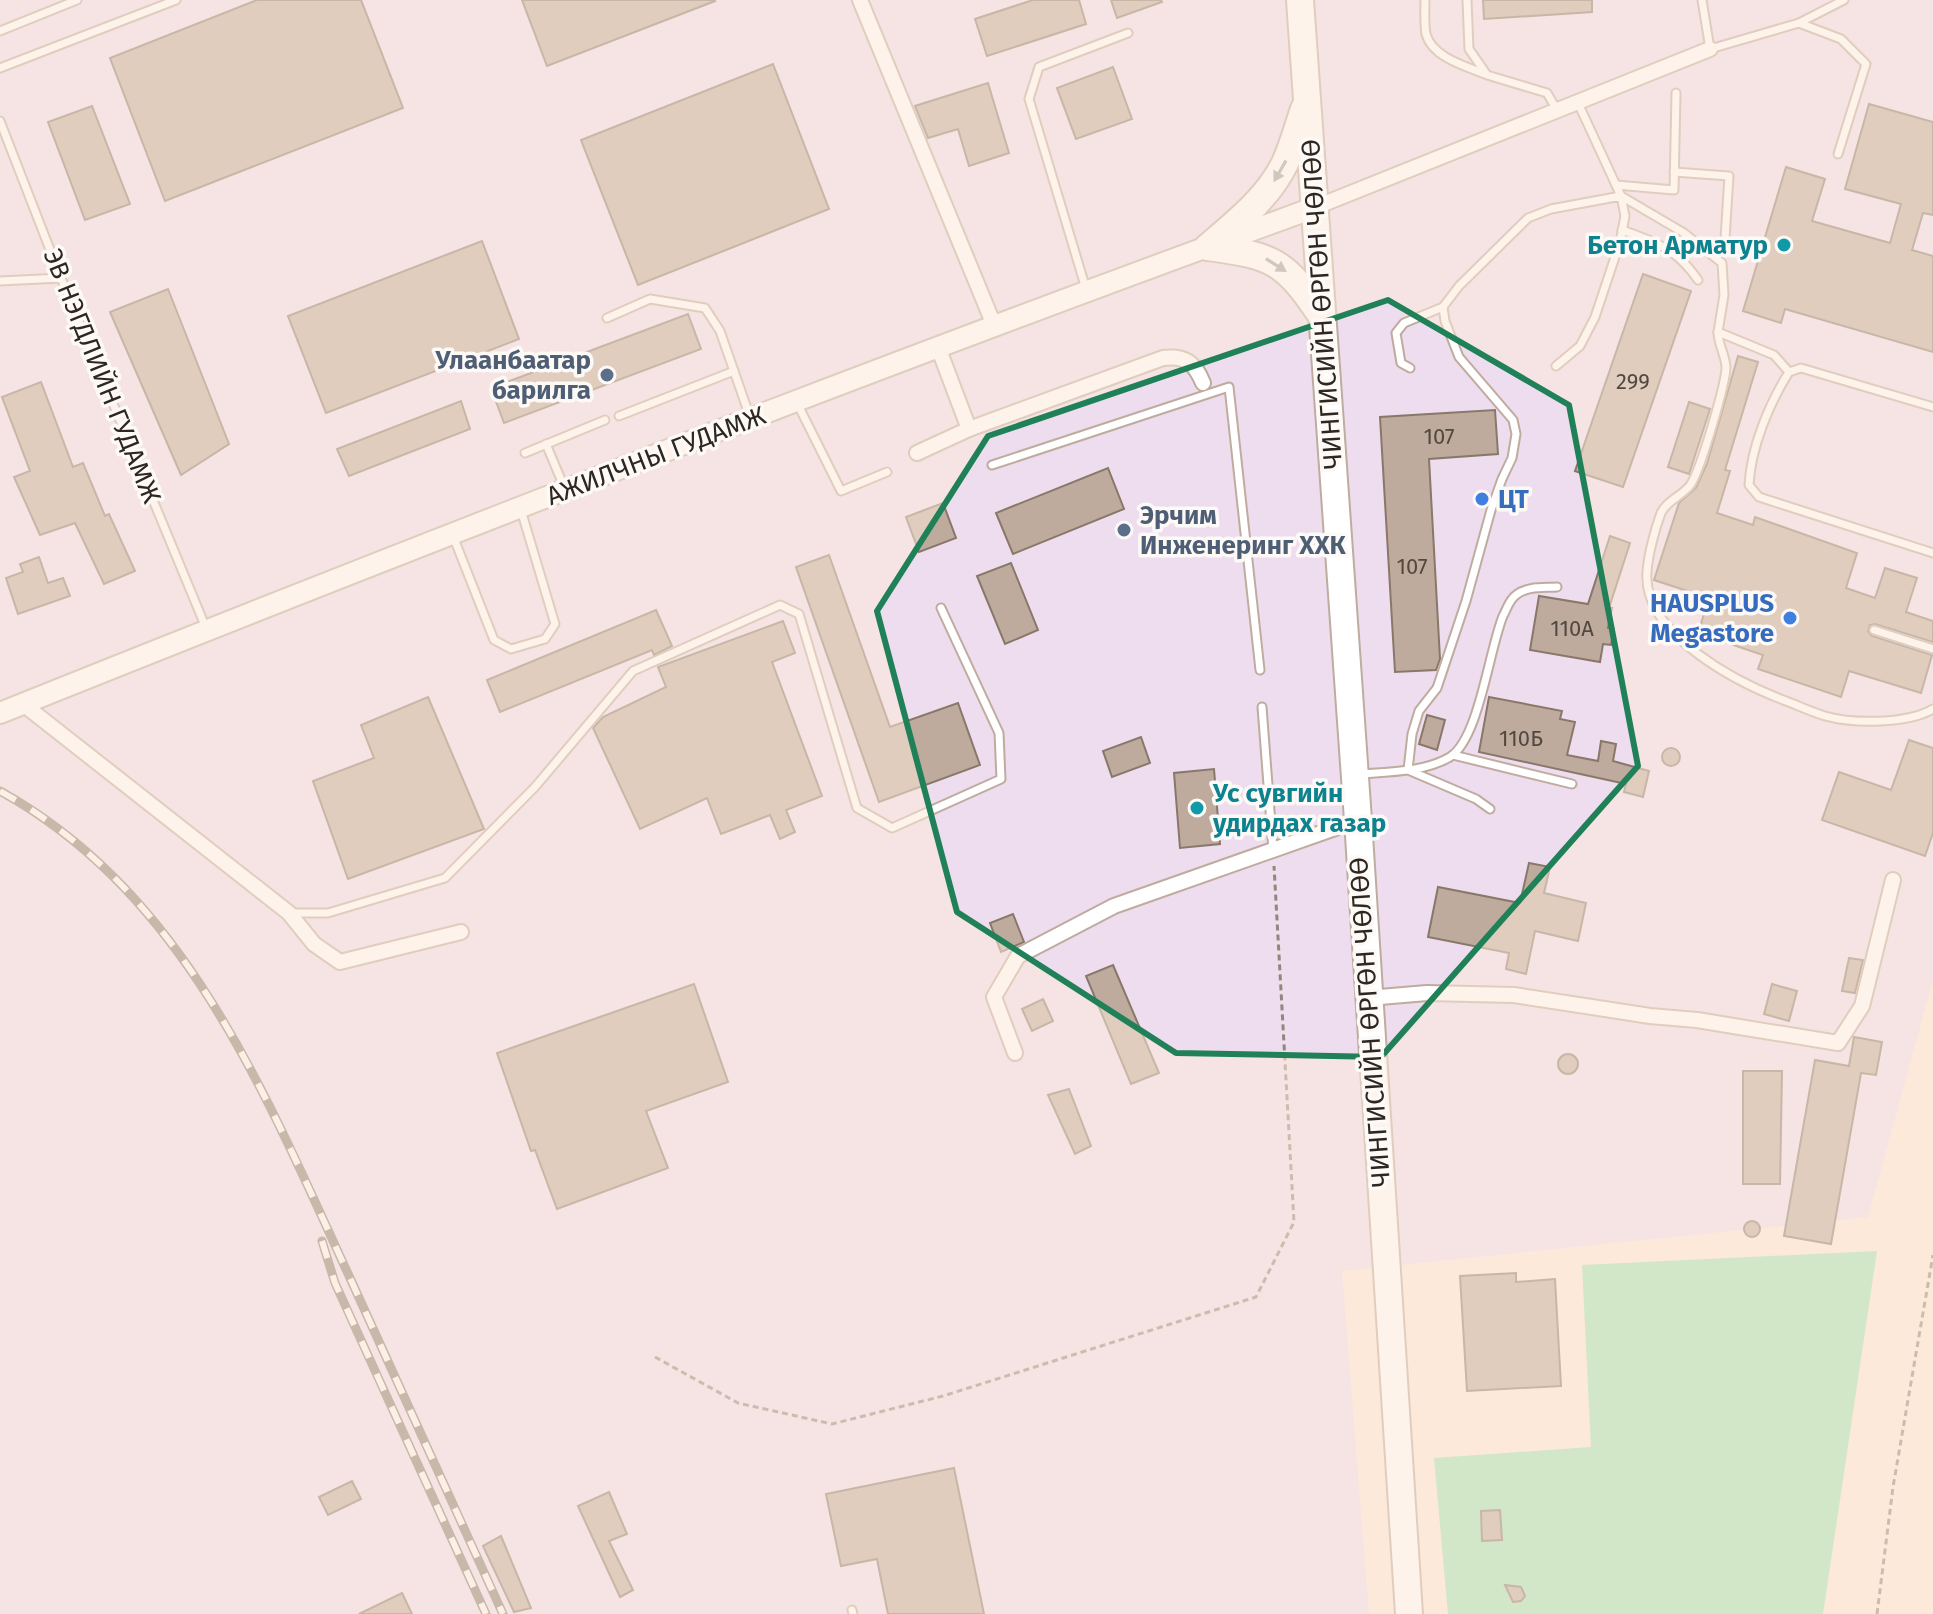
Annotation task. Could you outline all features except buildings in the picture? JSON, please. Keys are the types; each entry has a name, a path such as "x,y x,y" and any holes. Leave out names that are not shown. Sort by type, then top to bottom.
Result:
{"highway":[{"name":"ЧИНГИСИЙН ӨРГӨН ЧӨЛӨӨ","path":"1300,0 1358,820 1409,1614"},
{"path":"1208,247 1249,211 1272,185 1286,162 1308,99"},
{"path":"1208,247 1268,259 1300,284 1323,318"}],"main road":[{"name":"АЖИЛЧНЫ ГУДАМЖ","path":"0,713 796,401 1316,207"}],"street":[{"path":"860,0 994,325"},
{"path":"1316,207 1710,49"},
{"path":"938,347 969,429"},
{"path":"917,453 969,429 1163,358 1176,356 1186,359 1195,367 1203,383"},
{"path":"23,704 289,913 314,944 340,962 461,932"},
{"path":"1015,1053 994,997 1018,956 1114,906 1358,820"},
{"path":"1368,998 1427,993 1514,995 1838,1043 1862,1006 1893,880"}],"lane":[{"path":"0,31 77,0"},
{"path":"0,68 176,0"},
{"path":"1425,0 1426,36 1436,50 1455,62 1487,75 1547,93 1559,111"},
{"path":"1467,0 1469,49 1487,75"},
{"path":"1702,0 1710,49 1799,23 1844,0"},
{"path":"1799,23 1841,39 1866,64 1838,154"},
{"path":"1087,291 1057,200 1029,99 1039,67 1128,33"},
{"path":"1616,185 1674,190 1676,93"},
{"path":"1556,366 1580,346 1595,317 1625,216 1621,196 1578,103"},
{"name":"ЭВ НЭГДЛИЙН ГУДАМЖ","path":"0,121 61,278 207,630"},
{"path":"1674,172 1729,176 1725,239"},
{"path":"1410,368 1401,363 1396,333 1404,323 1443,307 1459,286 1528,218 1551,209 1621,196 1684,233 1722,263 1724,295 1718,340 1726,366 1718,406 1690,486 1662,510 1646,574 1653,603 1666,626 1686,646 1750,688 1827,717 1869,722 1898,719 1933,709"},
{"path":"1622,230 1671,250 1686,261 1698,280"},
{"path":"0,281 61,278"},
{"path":"607,318 650,299 705,308 720,331 751,419"},
{"path":"1408,770 1412,734 1419,711 1437,688 1466,601 1491,510 1512,458 1516,434 1513,420 1459,357 1443,307"},
{"path":"1718,332 1774,355 1789,372"},
{"path":"1933,407 1801,368 1789,372 1779,387 1750,461 1749,485 1759,497 1933,553"},
{"path":"619,416 734,371"},
{"path":"992,465 1229,387 1260,670"},
{"path":"796,401 841,491 887,472"},
{"path":"525,453 605,420"},
{"path":"546,444 565,491"},
{"path":"452,535 494,640 511,649 545,639 555,624 520,508"},
{"path":"1453,755 1469,734 1496,634 1509,602 1528,589 1557,587"},
{"path":"289,913 328,913 445,878 535,787 633,671 780,605 799,614 857,808 892,828 1001,779 999,733 941,608"},
{"path":"1874,630 1933,649"},
{"path":"1262,707 1273,850"},
{"path":"1354,774 1408,770 1453,755 1572,784"},
{"path":"1408,770 1476,799 1490,809"}],"path":[{"path":"655,1357 738,1403 832,1424 943,1396 1256,1297 1294,1222 1273,850"},
{"path":"1877,1614 1893,1487 1933,1255"}],"highlighted area":[{"path":"1388,300 1569,405 1638,766 1381,1057 1176,1053 957,912 877,611 988,436"}],"shaded area":[{"path":"0,0 1933,0 1933,980 1868,1217 1342,1271 1369,1614 0,1614"}],"green space":[{"path":"1877,1251 1823,1614 1448,1614 1434,1458 1591,1447 1582,1265"}],"railway":[{"path":"0,791 65,834 121,885 170,942 213,1004 286,1139 503,1614"},
{"path":"322,1241 335,1283 486,1614"}],"place":[{"name":"Бетон Арматур","path":"1784,245"},
{"name":"Улаанбаатар барилга","path":"607,375"},
{"name":"ЦТ","path":"1482,499"},
{"name":"Эрчим Инженеринг ХХК","path":"1124,530"},
{"name":"HAUSPLUS Megastore","path":"1790,618"},
{"name":"Ус сувгийн удирдах газар","path":"1197,808"}]}
